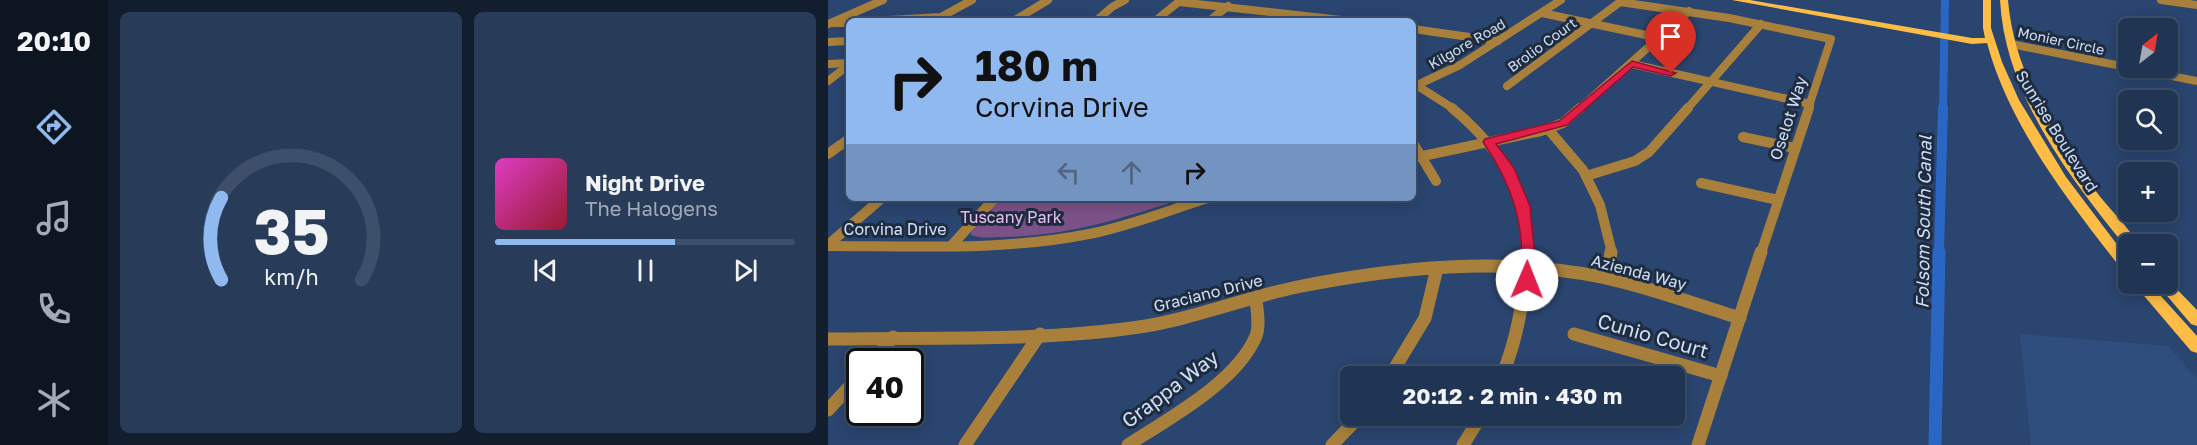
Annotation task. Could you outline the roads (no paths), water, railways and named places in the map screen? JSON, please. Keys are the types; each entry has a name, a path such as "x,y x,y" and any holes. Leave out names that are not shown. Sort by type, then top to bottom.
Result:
{"main road":[{"path":"1736,0 1912,26"},
{"path":"1768,0 1912,26"},
{"name":"Sunrise Boulevard","path":"1987,0 1987,28 1994,58 2004,80 2053,164 2118,249"},
{"name":"Sunrise Boulevard","path":"2004,0 2011,44 2025,85 2046,125 2124,234"},
{"name":"Monier Circle","path":"1912,26 2011,44"},
{"path":"2151,294 2197,347"},
{"path":"2160,294 2197,338"},
{"path":"2173,294 2197,320"}],"street":[{"path":"871,0 882,0"},
{"path":"828,23 882,0"},
{"path":"956,0 971,0"},
{"path":"924,18 941,17 971,0"},
{"path":"1018,18 1048,0"},
{"path":"1099,18 1125,0"},
{"name":"Kilgore Road","path":"1416,84 1446,73 1559,0"},
{"path":"2162,0 2197,5"},
{"path":"1159,18 1180,1 1316,18"},
{"name":"Oselot Way","path":"1591,23 1620,2 1689,11 1831,39 1698,445"},
{"path":"1212,18 1229,6"},
{"path":"1436,181 1418,157 1548,129 1570,118 1689,11"},
{"path":"1542,13 1660,38"},
{"path":"828,23 846,23"},
{"name":"Brolio Court","path":"1507,86 1591,23"},
{"path":"1587,176 1635,161 1649,152 1761,24"},
{"path":"1417,29 1498,41"},
{"path":"828,42 846,41"},
{"name":"Monier Circle","path":"2011,44 2197,81"},
{"path":"828,64 846,64"},
{"path":"1632,64 1810,104"},
{"path":"828,81 846,66"},
{"path":"1416,85 1449,104 1489,142 1508,168 1524,206 1529,267 1525,293 1505,366"},
{"path":"1548,129 1571,153 1587,176 1600,205 1612,254 1607,278"},
{"path":"1743,136 1795,148"},
{"path":"828,154 846,141"},
{"path":"1701,183 1778,200"},
{"path":"828,245 879,201"},
{"path":"952,245 992,201"},
{"name":"Corvina Drive","path":"828,245 952,245 1012,243 1072,237 1131,224 1199,201"},
{"name":"Graciano Drive","path":"828,339 1040,334 1141,327 1187,318 1297,287 1411,269 1529,267"},
{"name":"Azienda Way","path":"1529,267 1607,278 1740,318"},
{"path":"1396,366 1425,318 1437,268"},
{"name":"Grappa Way","path":"1128,445 1190,403 1231,370 1251,346 1257,333 1256,299"},
{"path":"965,445 1040,334"},
{"name":"Cunio Court","path":"1574,334 1721,376"},
{"path":"883,348 893,337"},
{"path":"828,410 846,390"},
{"path":"1332,445 1350,426"},
{"path":"1463,445 1475,426"}],"waterway":[{"name":"Folsom South Canal","path":"1943,109 1945,0"},
{"name":"Folsom South Canal","path":"1939,253 1943,108"},
{"name":"Folsom South Canal","path":"1935,445 1939,252"}],"park label":[{"name":"Tuscany Park","path":"1011,217"}]}
